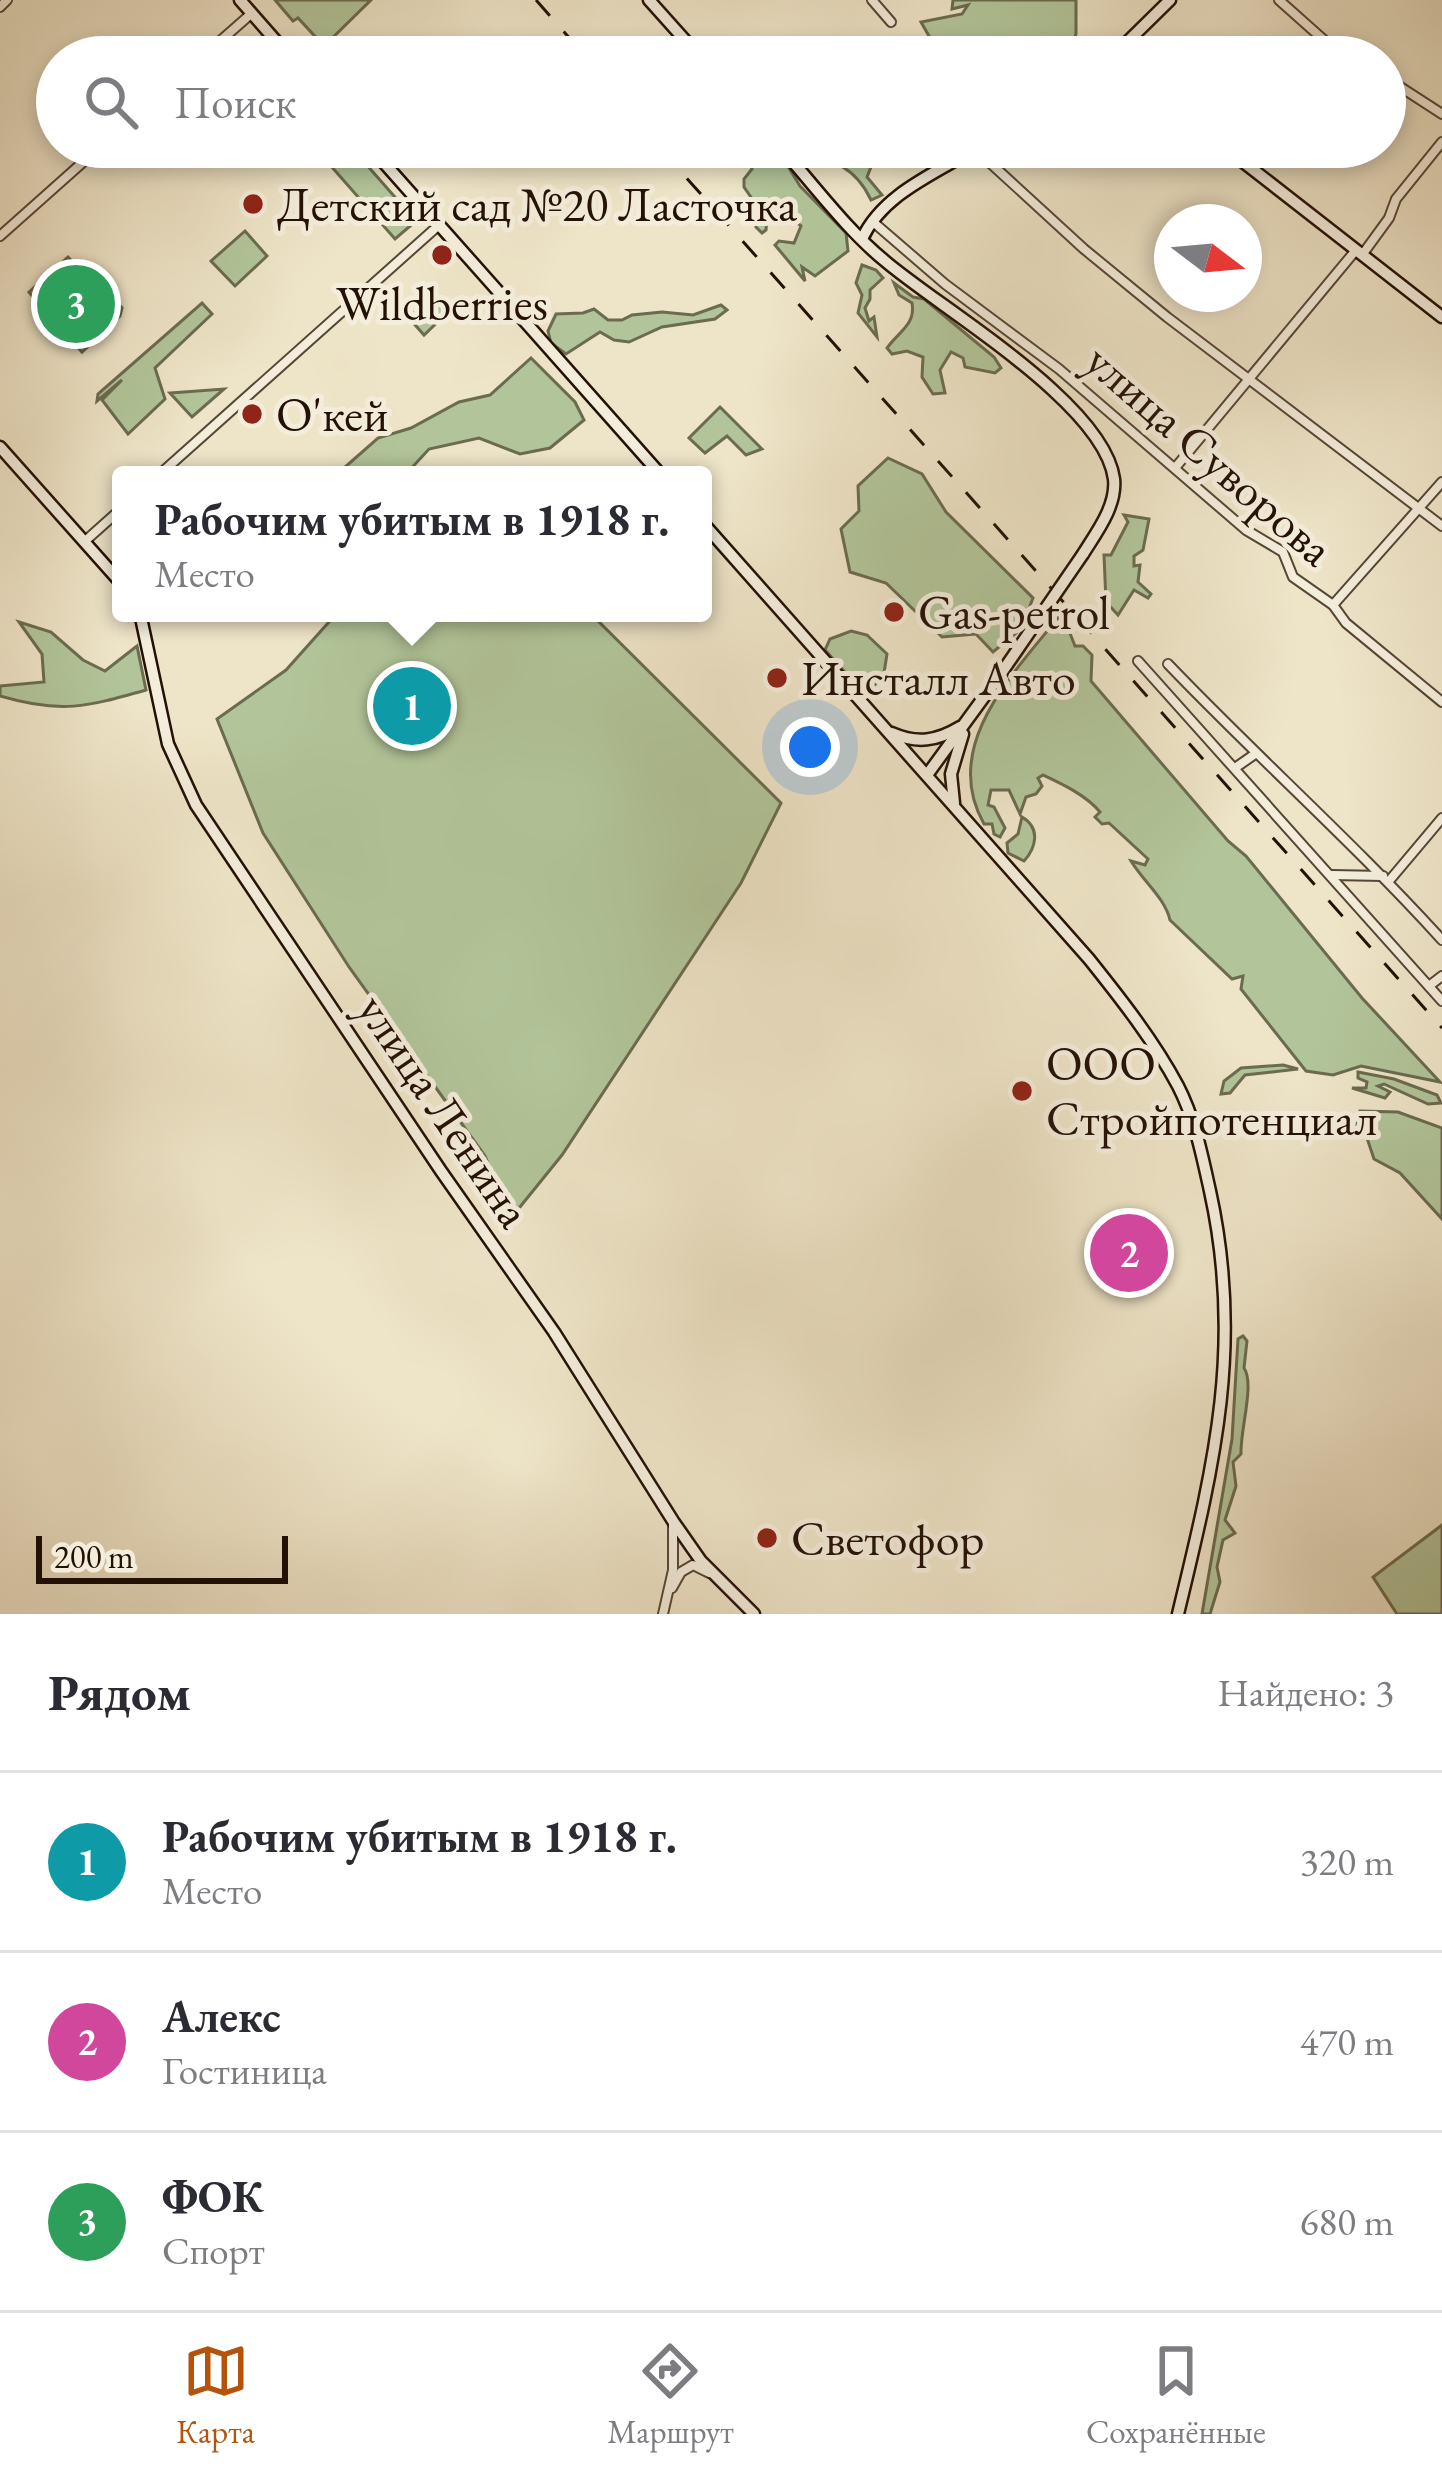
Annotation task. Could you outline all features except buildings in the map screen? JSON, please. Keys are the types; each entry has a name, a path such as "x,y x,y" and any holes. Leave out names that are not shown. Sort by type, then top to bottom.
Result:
{"street":[{"path":"0,7 8,0"},
{"path":"240,0 271,36"},
{"path":"872,0 891,22"},
{"path":"1134,36 1170,0"},
{"path":"1279,0 1319,36"},
{"path":"653,1 682,36"},
{"path":"226,36 252,14"},
{"path":"1406,91 1442,114"},
{"path":"1174,468 1388,218 1396,199 1442,142"},
{"path":"0,236 76,168"},
{"path":"389,168 653,466"},
{"path":"799,168 882,259 1012,355 1060,400 1096,442 1114,481 1112,500 1083,554 927,775"},
{"path":"865,241 871,220 892,200 944,168"},
{"path":"998,168 1084,249 1442,526"},
{"path":"1251,168 1442,317"},
{"name":"улица Суворова","path":"871,220 945,284 1059,369 1246,530 1282,552 1293,577 1333,605 1346,622 1442,702"},
{"path":"169,466 439,225"},
{"path":"0,447 112,573"},
{"path":"1333,605 1442,482"},
{"path":"84,542 112,517"},
{"path":"712,533 1118,996 1180,1090 1202,1154 1224,1283 1224,1384 1206,1496 1178,1614"},
{"name":"улица Ленина","path":"142,622 168,744 196,805 554,1332 673,1521 714,1575 754,1614"},
{"path":"1138,661 1442,1001"},
{"path":"1168,664 1442,940"},
{"path":"886,730 903,738 933,739 968,722"},
{"path":"954,807 951,774 968,722"},
{"path":"1235,768 1255,754"},
{"path":"1331,875 1386,879 1442,818"},
{"path":"1429,986 1442,976"},
{"path":"663,1614 675,1547 673,1521"},
{"path":"668,1594 681,1571 693,1565 714,1575"}],"green space":[{"path":"275,0 371,0 334,36 315,36 298,18 293,21"},
{"path":"953,0 1076,0 1076,34 929,36 921,22 962,14 968,5 952,9"},
{"path":"333,168 369,168 416,221 395,239"},
{"path":"789,168 800,186 846,233 848,251 815,276 802,267 805,281 775,245 794,243 801,226 785,212 768,208 766,230 762,233 756,227 755,203 744,187 752,169"},
{"path":"842,168 871,168 867,177 882,195 871,200"},
{"path":"245,231 267,256 235,286 211,261"},
{"path":"68,257 113,305 117,302 122,308 120,316 82,352 29,292"},
{"path":"862,265 883,278 870,290 865,308 869,321 874,317 877,337 858,313 862,295 856,283"},
{"path":"894,283 924,299 1001,368 995,373 965,367 963,358 951,352 940,370 945,393 933,394 922,377 923,357 907,351 892,354 887,348 909,323 913,311 912,303 899,295"},
{"path":"432,296 447,313 424,335 409,318"},
{"path":"202,303 212,314 155,368 165,399 128,434 102,400 122,380 97,401 98,394"},
{"path":"721,305 727,310 715,319 662,327 629,342 600,332 566,354 551,343 548,331 556,314 594,309 608,320 622,320 662,312 693,315"},
{"path":"531,358 575,402 584,420 550,448 520,454 479,438 429,449 413,466 346,466 378,438 411,428 459,402 490,395"},
{"path":"224,389 192,417 170,393"},
{"path":"720,407 762,449 746,455 727,436 705,453 689,438"},
{"path":"888,458 922,474 946,512 1033,598 1021,629 993,652 976,634 942,637 886,583 850,572 841,529 859,511 858,486"},
{"path":"1124,515 1149,519 1143,550 1134,556 1134,566 1140,565 1138,582 1151,594 1148,598 1134,590 1118,615 1106,602 1104,555 1111,555 1128,522"},
{"path":"1062,613 1075,646 1083,646 1092,655 1091,681 1246,856 1362,998 1440,1082 1361,1066 1333,1075 1306,1071 1241,989 1243,976 1232,979 1170,920 1131,861 1145,865 1148,859 1109,823 1102,824 1095,817 1100,812 1073,790 1043,775 1038,778 1042,786 1026,797 1020,814 1009,790 991,790 988,805 994,807 1005,828 1000,837 992,824 984,824 973,795 971,766 977,738 1005,684"},
{"path":"19,622 51,632 83,660 105,671 137,646 146,690 73,706 0,696 0,686 44,682 42,654"},
{"path":"329,622 599,622 781,803 741,883 562,1155 511,1218 485,1156 349,967 263,833 217,719 286,670"},
{"path":"851,631 867,635 887,654 884,673 870,691 862,691 825,650 830,639"},
{"path":"1022,817 1035,838 1024,861 1008,853 1007,843 1018,834"},
{"path":"1283,1065 1298,1069 1245,1075 1230,1093 1221,1094 1224,1081 1241,1068"},
{"path":"1358,1072 1437,1095 1441,1103 1428,1104 1384,1084 1378,1086 1390,1092 1385,1098 1352,1088 1366,1088"},
{"path":"1360,1111 1398,1112 1442,1128 1442,1219 1400,1173 1374,1159 1365,1132 1357,1125"},
{"path":"1243,1336 1248,1396 1241,1454 1233,1462 1236,1486 1225,1520 1235,1533 1223,1540 1217,1567 1220,1582 1210,1614 1202,1614 1232,1439 1238,1339"},
{"path":"1442,1525 1442,1614 1397,1614 1373,1577"}],"railway":[{"path":"536,0 568,36"},
{"path":"678,168 1442,1028"}],"place":[{"name":"Детский сад №20 Ласточка","path":"253,204"},
{"name":"Wildberries","path":"442,255"},
{"name":"ФОК","path":"76,304"},
{"name":"О'кей","path":"252,414"},
{"name":"Gas-petrol","path":"894,612"},
{"name":"Инсталл Авто","path":"777,678"},
{"name":"Рабочим убитым в 1918 г.","path":"412,706"},
{"name":"ООО Стройпотенциал","path":"1022,1091"},
{"name":"Алекс","path":"1129,1253"},
{"name":"Светофор","path":"767,1538"}]}
